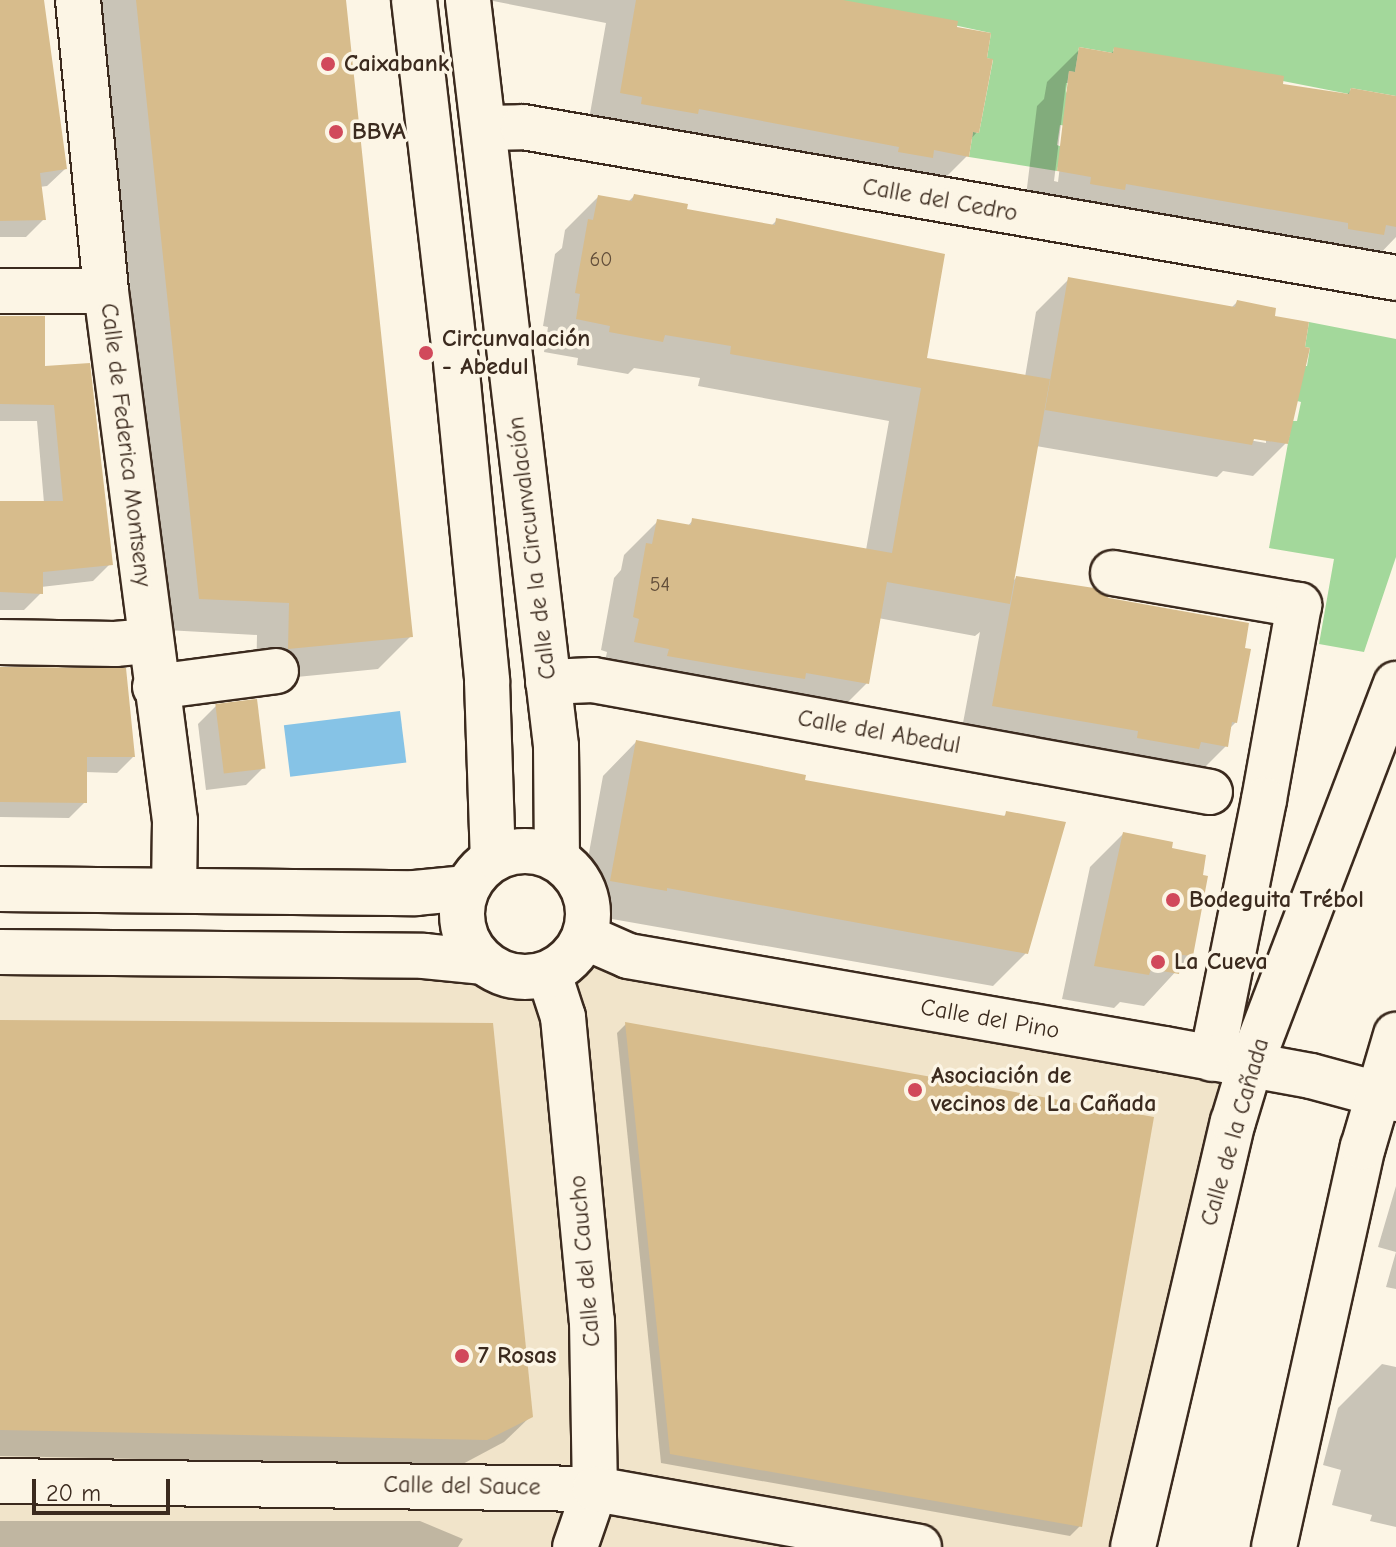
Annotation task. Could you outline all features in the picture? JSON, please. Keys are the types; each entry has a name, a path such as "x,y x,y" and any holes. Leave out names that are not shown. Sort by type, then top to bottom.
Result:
{"street":[{"name":"Calle de Federica Montseny","path":"78,0 106,291 155,687 175,821 174,890"},
{"path":"414,0 455,352 487,681 480,873 461,914 467,940 482,962"},
{"name":"Calle de la Circunvalación","path":"468,0 556,746 557,859"},
{"name":"Calle del Cedro","path":"484,128 523,127 1396,278"},
{"path":"0,291 106,291"},
{"path":"1113,573 1299,605 1231,1062"},
{"path":"0,642 150,641"},
{"path":"155,687 276,671"},
{"name":"Calle del Abedul","path":"548,682 593,680 1210,792"},
{"name":"Calle de la Cañada","path":"1133,1547 1233,1122 1231,1062 1396,684"},
{"path":"0,889 415,893 480,873 524,850 557,859 579,879 589,908 585,937 572,958 549,974 529,978 507,976 482,962 424,956 0,952"},
{"name":"Calle del Pino","path":"585,937 628,956 1311,1076 1387,1096"},
{"name":"Calle del Caucho","path":"549,974 563,1017 592,1321 595,1489 575,1547"},
{"path":"1274,1547 1387,1096 1396,1035"},
{"name":"Calle del Sauce","path":"0,1481 595,1489 919,1547"}],"shaded area":[{"path":"585,937 1250,1066 1133,1547 0,1547 0,952 482,962 507,976 529,978 549,974 572,958"}],"green space":[{"path":"836,0 1396,0 1396,96 1351,88 1349,94 1114,48 1113,53 1079,47 1075,72 1069,71 1066,91 1081,128 1060,125 1057,145 1062,147 1057,171 969,157 973,132 979,133 993,60 987,58 991,33"},
{"path":"1309,322 1396,339 1396,557 1364,652 1319,644 1334,559 1269,548 1292,421 1297,421 1301,402 1282,397 1289,365 1307,366 1310,348 1305,347"}],"water":[{"path":"400,711 406,763 290,777 284,725"}],"building":[{"path":"0,0 44,0 67,169 40,173 46,220 0,221"},
{"path":"136,0 346,0 413,637 288,649 289,603 199,599"},
{"path":"636,0 843,0 958,21 957,27 991,33 987,58 993,59 979,133 973,132 969,157 934,150 933,158 898,152 899,147 699,109 698,114 641,104 642,97 620,93"},
{"path":"1079,47 1113,53 1114,47 1284,76 1283,84 1349,94 1351,88 1396,96 1396,227 1386,225 1384,235 1348,229 1348,223 1126,184 1125,190 1090,184 1091,177 1057,171 1069,71 1075,72"},
{"path":"634,194 688,204 687,209 775,225 776,218 945,254 927,358 1050,379 1010,604 887,582 869,684 806,673 805,679 667,656 669,649 634,642 639,619 633,617 646,543 652,544 657,519 691,525 692,518 892,553 921,388 730,354 731,346 665,335 663,342 609,332 610,326 576,319 580,294 575,293 588,219 593,220 598,195 632,201"},
{"path":"1068,277 1235,307 1237,300 1276,308 1275,316 1309,322 1305,347 1310,348 1288,444 1254,439 1252,445 1045,410"},
{"path":"0,316 45,316 45,366 90,363 113,565 43,572 43,594 0,592 0,501 63,501 54,405 0,404"},
{"path":"1016,576 1094,588 1109,598 1249,623 1245,648 1251,649 1237,723 1232,722 1228,747 1201,742 1199,749 1137,738 1138,731 992,706"},
{"path":"0,667 126,668 135,757 87,757 87,803 0,802"},
{"path":"257,699 266,768 224,774 215,704"},
{"path":"636,740 806,775 805,780 1005,816 1006,811 1066,822 1028,954 667,888 667,891 610,881"},
{"path":"1123,832 1173,842 1172,848 1206,855 1203,875 1208,876 1193,956 1182,955 1179,974 1151,969 1149,975 1094,966"},
{"path":"0,1020 493,1023 533,1417 487,1440 0,1430"},
{"path":"625,1022 1154,1117 1082,1527 670,1454"}],"place":[{"name":"Caixabank","path":"328,64"},
{"name":"BBVA","path":"336,132"},
{"name":"Circunvalación - Abedul","path":"426,353"},
{"name":"Bodeguita Trébol","path":"1173,900"},
{"name":"La Cueva","path":"1158,962"},
{"name":"Asociación de vecinos de La Cañada","path":"915,1090"},
{"name":"7 Rosas","path":"462,1356"}]}
